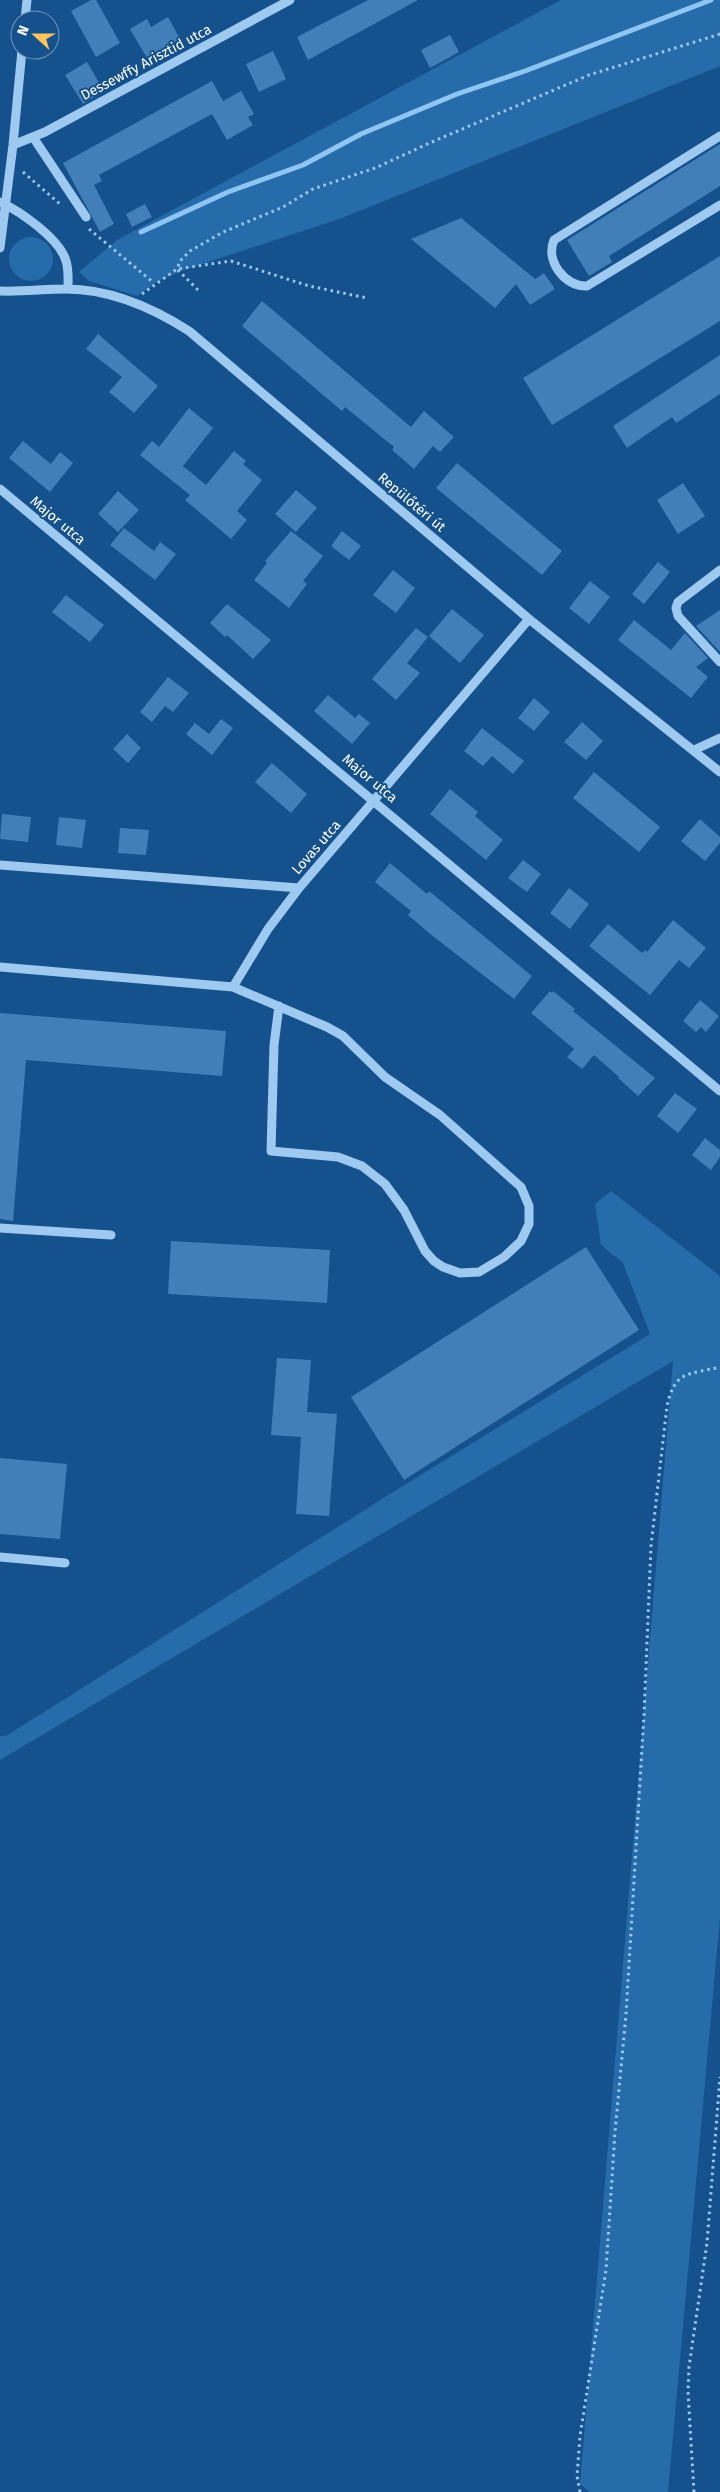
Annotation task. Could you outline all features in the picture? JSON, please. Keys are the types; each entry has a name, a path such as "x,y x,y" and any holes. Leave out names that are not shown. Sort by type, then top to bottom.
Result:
{"street":[{"name":"Dessewffy Arisztid utca","path":"13,145 32,137 290,0"},
{"path":"0,248 3,204 13,145 21,60"},
{"path":"720,136 554,240 550,248 551,256 567,282 578,286 587,286 720,205"},
{"path":"32,137 86,217"},
{"path":"3,204 50,236 61,250 67,264 68,289"},
{"name":"Repülőtéri út","path":"0,291 68,289 93,292 151,308 189,331 529,619 720,772"},
{"name":"Major utca","path":"0,489 375,800 720,1091"},
{"path":"720,570 678,602 676,608 678,616 720,662"},
{"name":"Lovas utca","path":"0,864 299,888 529,619"},
{"path":"694,750 720,738"},
{"path":"233,987 268,929 299,888"},
{"path":"0,967 233,987 279,1006 327,1027 343,1036 384,1076 440,1116 521,1187 528,1206 530,1224 521,1241 504,1257 480,1272 460,1273 443,1267 425,1251 404,1210 385,1184 362,1166 338,1157 271,1151 274,1045 279,1006"},
{"path":"0,1228 111,1235"},
{"path":"0,1557 65,1563"}],"path":[{"path":"176,269 180,261 190,251 223,232 283,207 313,189 375,168 589,76 720,34"},
{"path":"134,303 147,289 176,269 231,261 309,286 367,298"},
{"path":"176,269 198,290"},
{"path":"580,2492 577,2476 580,2436 606,2270 615,2132 627,2004 644,1715 651,1546 666,1406 670,1389 680,1377 720,1367"},
{"path":"694,2492 688,2392 689,2366 707,2242 720,2077"}],"shaded area":[{"path":"561,0 720,0 720,66 342,218 184,270 158,281 137,296 89,281 79,272 117,240"},
{"path":"35,237 47,243 52,250 52,268 47,275 40,280 27,281 19,278 12,271 9,255 12,247 19,240"},
{"path":"611,1191 720,1276 720,1917 668,2492 590,2492 580,2484 673,1361 0,1760 0,1736 6,1736 398,1489 650,1334 623,1263 601,1245 595,1204"}],"building":[{"path":"91,0 96,0 120,43 96,57 71,11"},
{"path":"368,0 418,0 308,60 297,37"},
{"path":"168,17 180,39 147,58 130,29 147,19 151,27"},
{"path":"450,35 459,52 430,68 421,50"},
{"path":"273,51 286,79 259,92 246,64"},
{"path":"87,62 104,91 83,104 65,75"},
{"path":"212,81 223,101 241,91 254,114 248,117 253,125 227,140 212,114 99,175 102,181 94,185 114,224 100,232 63,163"},
{"path":"720,144 720,186 609,256 612,262 589,276 567,240"},
{"path":"145,204 152,217 132,227 126,214"},
{"path":"461,218 535,279 544,273 555,289 530,305 516,284 495,308 411,239"},
{"path":"720,256 720,321 552,425 523,378"},
{"path":"262,301 411,427 424,411 454,437 440,452 433,446 414,469 392,450 394,447 345,407 342,411 242,326"},
{"path":"98,334 158,386 134,413 109,392 122,377 86,349"},
{"path":"720,355 720,394 676,423 672,417 627,448 613,426"},
{"path":"189,408 213,428 183,466 206,485 234,451 246,461 243,464 262,480 237,511 247,520 231,539 185,500 190,495 140,455 152,441 159,447"},
{"path":"23,441 51,464 60,452 73,463 50,492 9,458"},
{"path":"457,463 562,551 542,575 436,488"},
{"path":"683,483 705,516 678,534 657,500"},
{"path":"296,490 317,508 296,532 275,514"},
{"path":"118,491 139,510 118,532 98,514"},
{"path":"124,528 154,551 160,542 176,554 155,580 110,545"},
{"path":"291,531 323,556 303,581 307,584 289,608 254,580 267,563 265,561"},
{"path":"342,531 361,546 349,560 331,546"},
{"path":"658,562 670,572 644,604 632,594"},
{"path":"393,570 415,588 396,613 373,595"},
{"path":"590,581 610,597 589,624 569,608"},
{"path":"66,595 104,625 90,642 52,612"},
{"path":"227,604 271,640 253,659 227,635 225,637 210,623"},
{"path":"452,609 484,635 460,663 429,636"},
{"path":"720,610 720,651 719,651 696,626"},
{"path":"634,620 671,650 685,633 708,658 696,667 708,677 691,698 618,640"},
{"path":"416,628 428,637 407,663 420,673 396,700 372,679"},
{"path":"168,677 189,693 173,712 165,706 152,722 140,712"},
{"path":"328,695 355,718 359,714 370,723 352,744 314,711"},
{"path":"534,698 550,712 534,731 518,718"},
{"path":"221,719 233,728 212,755 186,734 195,723 209,734"},
{"path":"582,722 603,741 586,760 564,742"},
{"path":"482,728 524,761 513,774 492,756 483,766 464,751"},
{"path":"127,734 141,748 128,763 113,749"},
{"path":"272,763 307,794 291,813 255,782"},
{"path":"594,772 660,827 639,852 573,798"},
{"path":"450,789 478,812 475,816 503,840 486,860 430,814"},
{"path":"2,814 31,817 28,842 0,839"},
{"path":"59,817 86,820 82,848 56,845"},
{"path":"700,819 720,837 720,843 705,861 681,841"},
{"path":"120,828 149,830 146,855 118,853"},
{"path":"523,860 541,874 527,892 508,878"},
{"path":"390,863 427,894 429,891 532,976 514,999 429,933 408,915 411,911 375,882"},
{"path":"569,888 589,904 570,929 550,913"},
{"path":"673,920 706,948 689,968 679,960 650,995 589,946 608,924 642,953 645,950 647,952"},
{"path":"550,991 552,993 553,991 575,1009 573,1011 655,1078 638,1096 594,1055 582,1069 567,1057 574,1049 531,1013"},
{"path":"700,1000 719,1016 706,1032 701,1027 696,1032 683,1021"},
{"path":"0,1013 226,1031 222,1076 26,1060 13,1221 0,1219"},
{"path":"675,1093 697,1109 678,1133 657,1116"},
{"path":"705,1138 720,1150 720,1157 711,1170 692,1155"},
{"path":"171,1241 330,1250 327,1303 168,1294"},
{"path":"586,1247 639,1330 404,1480 351,1397"},
{"path":"277,1358 311,1360 307,1412 337,1414 329,1516 296,1514 301,1437 271,1435"},
{"path":"0,1458 67,1464 60,1539 0,1534"}],"waterway":[{"path":"141,232 228,192 303,165 361,134 457,94 525,71 711,0"}]}
